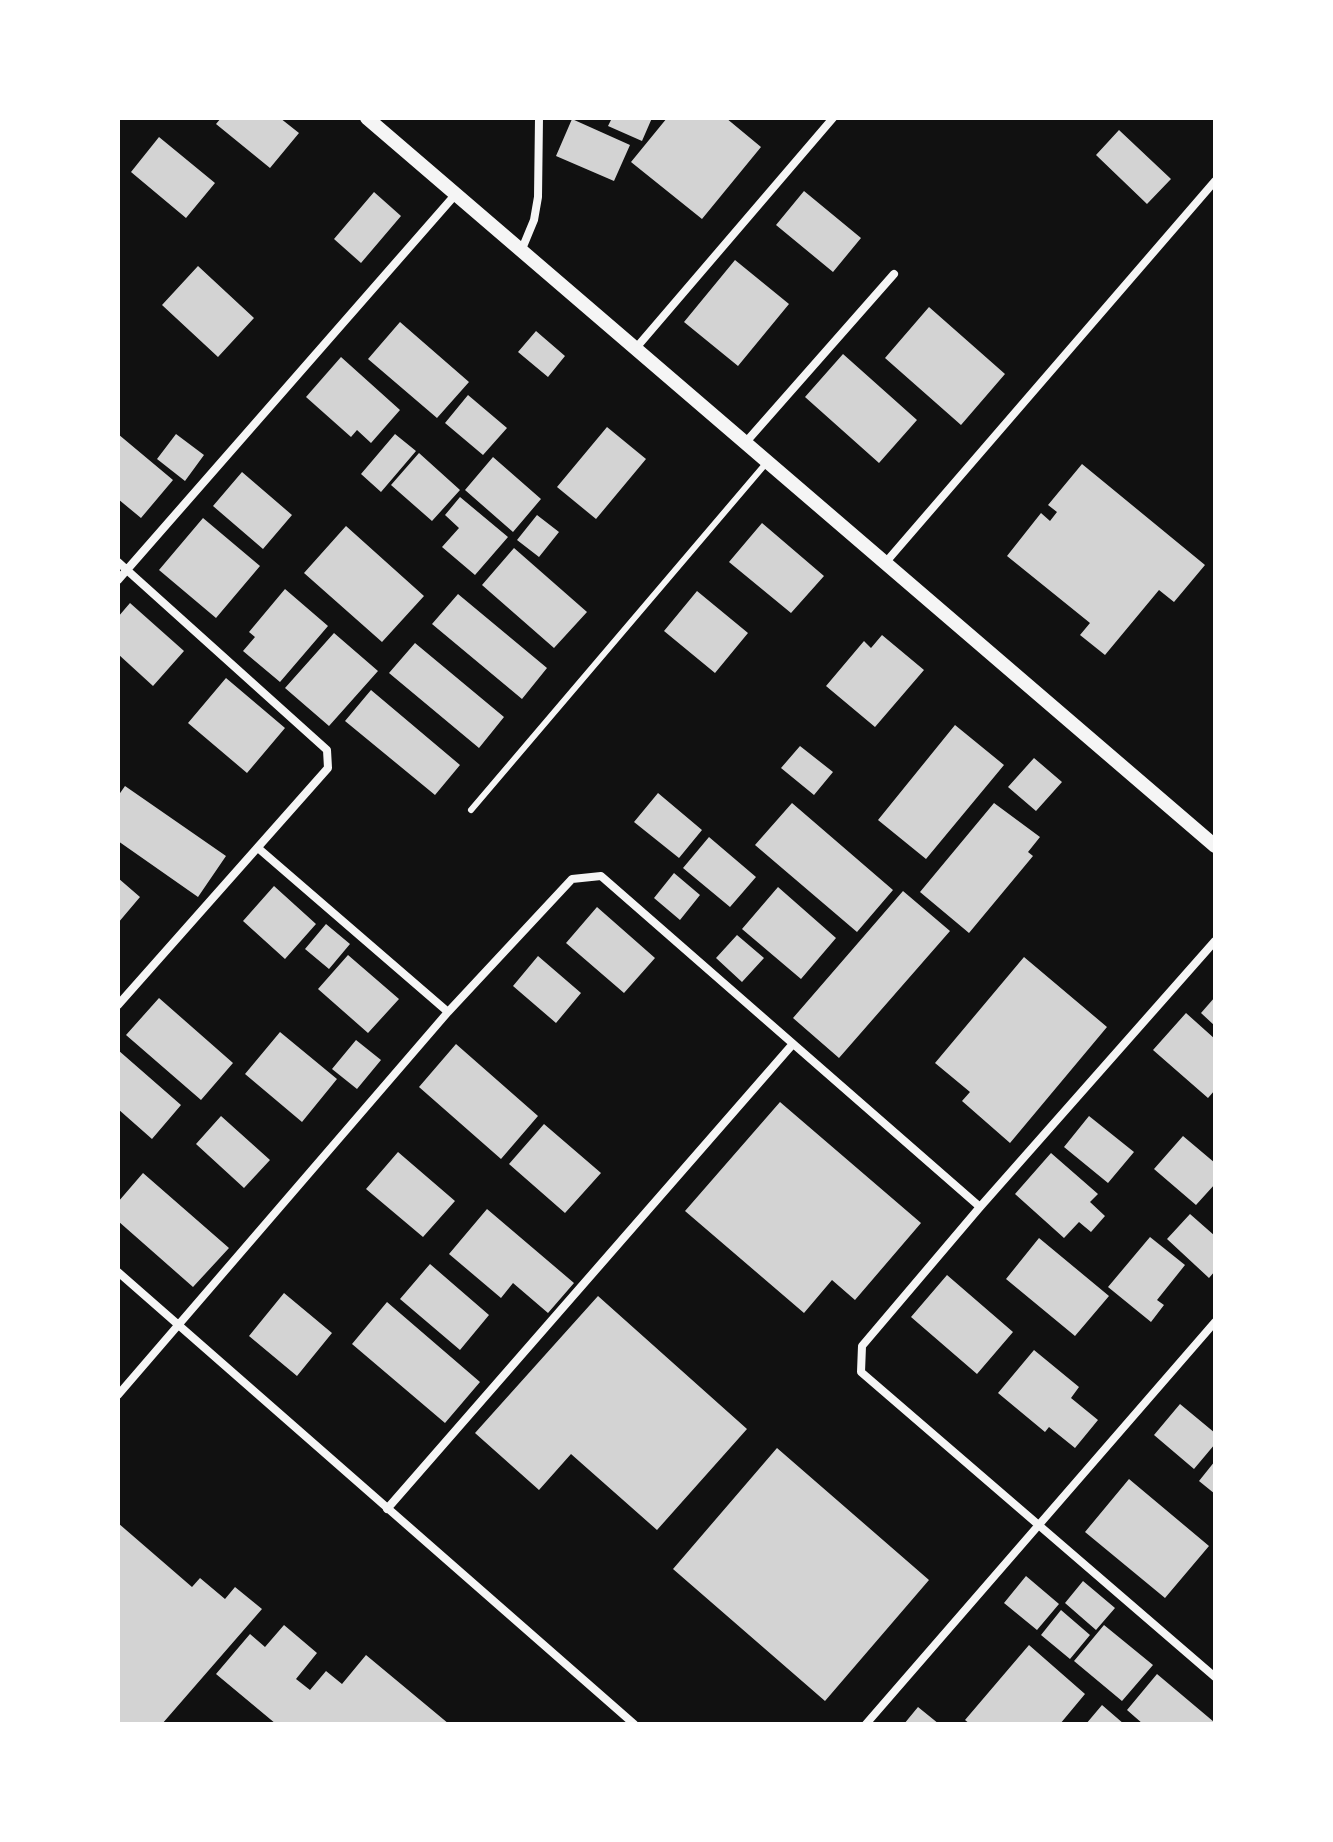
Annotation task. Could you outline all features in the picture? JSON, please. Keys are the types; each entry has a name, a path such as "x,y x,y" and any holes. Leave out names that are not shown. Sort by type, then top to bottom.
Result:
{"street":[{"path":"367,118 1215,846"},
{"path":"522,249 534,220 538,197 539,118"},
{"path":"636,348 833,118"},
{"path":"886,562 1215,181"},
{"path":"118,580 455,195"},
{"path":"746,442 894,274"},
{"path":"118,562 327,750 328,768 118,1005"},
{"path":"258,848 448,1012"},
{"path":"118,1395 448,1012 572,879 601,876 980,1207"},
{"path":"1215,941 862,1346 861,1372 1215,1677"},
{"path":"387,1509 792,1045"},
{"path":"118,1272 634,1724"},
{"path":"866,1724 1215,1322"}],"lane":[{"path":"471,810 768,461"}],"building":[{"path":"221,118 280,118 299,133 270,168 216,124"},
{"path":"612,118 652,118 642,141 608,126"},
{"path":"667,118 726,118 761,147 702,219 631,162"},
{"path":"572,119 630,145 614,181 556,156"},
{"path":"1119,130 1171,179 1147,204 1096,155"},
{"path":"159,137 215,183 186,218 131,172"},
{"path":"804,191 861,238 833,272 776,225"},
{"path":"374,192 401,216 361,263 334,239"},
{"path":"735,260 789,304 738,366 684,322"},
{"path":"198,266 254,318 218,357 162,305"},
{"path":"929,307 1005,374 961,425 885,358"},
{"path":"400,322 469,382 437,418 368,359"},
{"path":"536,331 565,356 548,377 518,352"},
{"path":"843,354 917,420 879,463 805,397"},
{"path":"341,357 400,410 371,443 357,430 351,437 306,397"},
{"path":"468,395 507,428 483,455 445,423"},
{"path":"607,427 646,459 596,519 557,487"},
{"path":"118,434 173,480 141,518 118,499"},
{"path":"176,434 204,455 185,481 157,459"},
{"path":"395,434 416,451 381,492 361,474"},
{"path":"419,453 460,490 432,521 391,485"},
{"path":"493,457 541,499 513,532 465,490"},
{"path":"1082,464 1205,565 1174,602 1159,590 1105,655 1080,635 1090,623 1007,556 1041,513 1050,521 1057,512 1048,505"},
{"path":"242,472 292,515 263,549 213,506"},
{"path":"460,497 508,537 475,575 442,547 459,528 445,515"},
{"path":"537,515 559,532 539,557 517,540"},
{"path":"203,518 260,566 216,618 159,570"},
{"path":"762,523 824,576 791,613 729,562"},
{"path":"346,526 424,596 382,642 304,573"},
{"path":"514,548 587,612 554,648 482,585"},
{"path":"285,589 328,626 280,682 243,651 255,637 249,632"},
{"path":"697,591 748,633 715,673 664,631"},
{"path":"458,594 547,668 522,699 432,624"},
{"path":"130,603 184,651 153,686 118,654 118,617"},
{"path":"334,633 378,671 329,726 285,688"},
{"path":"882,635 924,670 875,727 826,686 864,641 871,648"},
{"path":"415,643 504,717 479,748 389,673"},
{"path":"226,678 285,728 247,773 188,723"},
{"path":"371,690 460,765 435,795 345,721"},
{"path":"955,725 1004,765 926,859 878,820"},
{"path":"800,746 833,772 814,795 781,768"},
{"path":"1034,758 1062,782 1036,811 1008,787"},
{"path":"125,786 226,856 198,897 118,841 118,796"},
{"path":"658,793 702,830 679,858 634,822"},
{"path":"792,803 893,890 857,932 755,845"},
{"path":"994,803 1040,837 1028,852 1033,856 969,933 920,892"},
{"path":"709,837 756,877 730,907 683,868"},
{"path":"674,873 700,895 680,920 654,898"},
{"path":"118,878 140,897 118,923"},
{"path":"274,886 316,924 285,959 243,921"},
{"path":"778,887 836,938 801,979 742,929"},
{"path":"903,891 950,931 839,1058 793,1018"},
{"path":"597,907 655,958 624,993 566,943"},
{"path":"326,924 350,944 329,969 305,949"},
{"path":"737,935 764,958 742,982 716,958"},
{"path":"348,955 399,999 368,1033 318,989"},
{"path":"538,956 581,993 556,1023 513,986"},
{"path":"1024,957 1107,1027 1010,1143 962,1101 970,1092 935,1063"},
{"path":"1215,997 1215,1026 1201,1013"},
{"path":"159,998 233,1063 201,1100 126,1035"},
{"path":"1186,1013 1215,1039 1215,1090 1208,1098 1153,1050"},
{"path":"280,1032 337,1079 302,1122 245,1074"},
{"path":"356,1040 381,1060 357,1089 332,1069"},
{"path":"456,1044 538,1116 501,1159 419,1087"},
{"path":"118,1050 181,1105 152,1139 118,1109"},
{"path":"780,1102 921,1223 855,1300 832,1280 804,1313 685,1211"},
{"path":"221,1116 270,1160 244,1188 196,1144"},
{"path":"1089,1116 1134,1152 1108,1183 1064,1147"},
{"path":"544,1124 601,1173 565,1213 509,1164"},
{"path":"1183,1136 1215,1163 1215,1184 1196,1205 1154,1169"},
{"path":"398,1152 455,1201 423,1237 366,1189"},
{"path":"1051,1153 1098,1194 1090,1202 1105,1216 1091,1232 1079,1222 1064,1238 1015,1194"},
{"path":"143,1173 229,1248 193,1287 118,1221 118,1202"},
{"path":"487,1209 574,1283 548,1313 513,1283 501,1298 449,1254"},
{"path":"1190,1214 1215,1236 1215,1271 1209,1278 1167,1239"},
{"path":"1150,1237 1185,1265 1157,1300 1164,1305 1151,1322 1108,1287"},
{"path":"1039,1238 1109,1296 1075,1336 1006,1279"},
{"path":"430,1264 489,1315 460,1350 400,1299"},
{"path":"947,1275 1013,1332 977,1374 911,1317"},
{"path":"284,1293 332,1333 297,1376 249,1336"},
{"path":"598,1296 747,1429 657,1530 571,1454 539,1490 475,1433"},
{"path":"387,1302 480,1382 445,1423 352,1344"},
{"path":"1034,1350 1079,1387 1071,1398 1098,1420 1075,1448 1049,1427 1045,1432 998,1393"},
{"path":"1180,1404 1215,1433 1215,1444 1194,1469 1154,1435"},
{"path":"777,1448 929,1580 825,1701 673,1569"},
{"path":"1215,1461 1215,1494 1199,1481"},
{"path":"1129,1479 1209,1546 1165,1598 1085,1532"},
{"path":"118,1523 192,1587 200,1578 225,1599 235,1587 262,1609 162,1724 122,1724 118,1720"},
{"path":"1026,1576 1059,1604 1037,1630 1004,1603"},
{"path":"1083,1581 1115,1608 1096,1630 1065,1603"},
{"path":"1061,1610 1090,1635 1070,1659 1041,1635"},
{"path":"284,1625 317,1653 296,1679 310,1690 326,1671 342,1684 366,1655 449,1724 276,1724 216,1674 250,1634 265,1647"},
{"path":"1104,1625 1153,1665 1122,1701 1074,1661"},
{"path":"1029,1645 1085,1694 1060,1724 970,1724 965,1720"},
{"path":"1157,1674 1214,1722 1143,1724 1127,1710"},
{"path":"1102,1705 1124,1724 1086,1724"},
{"path":"918,1707 939,1724 904,1724"}]}
